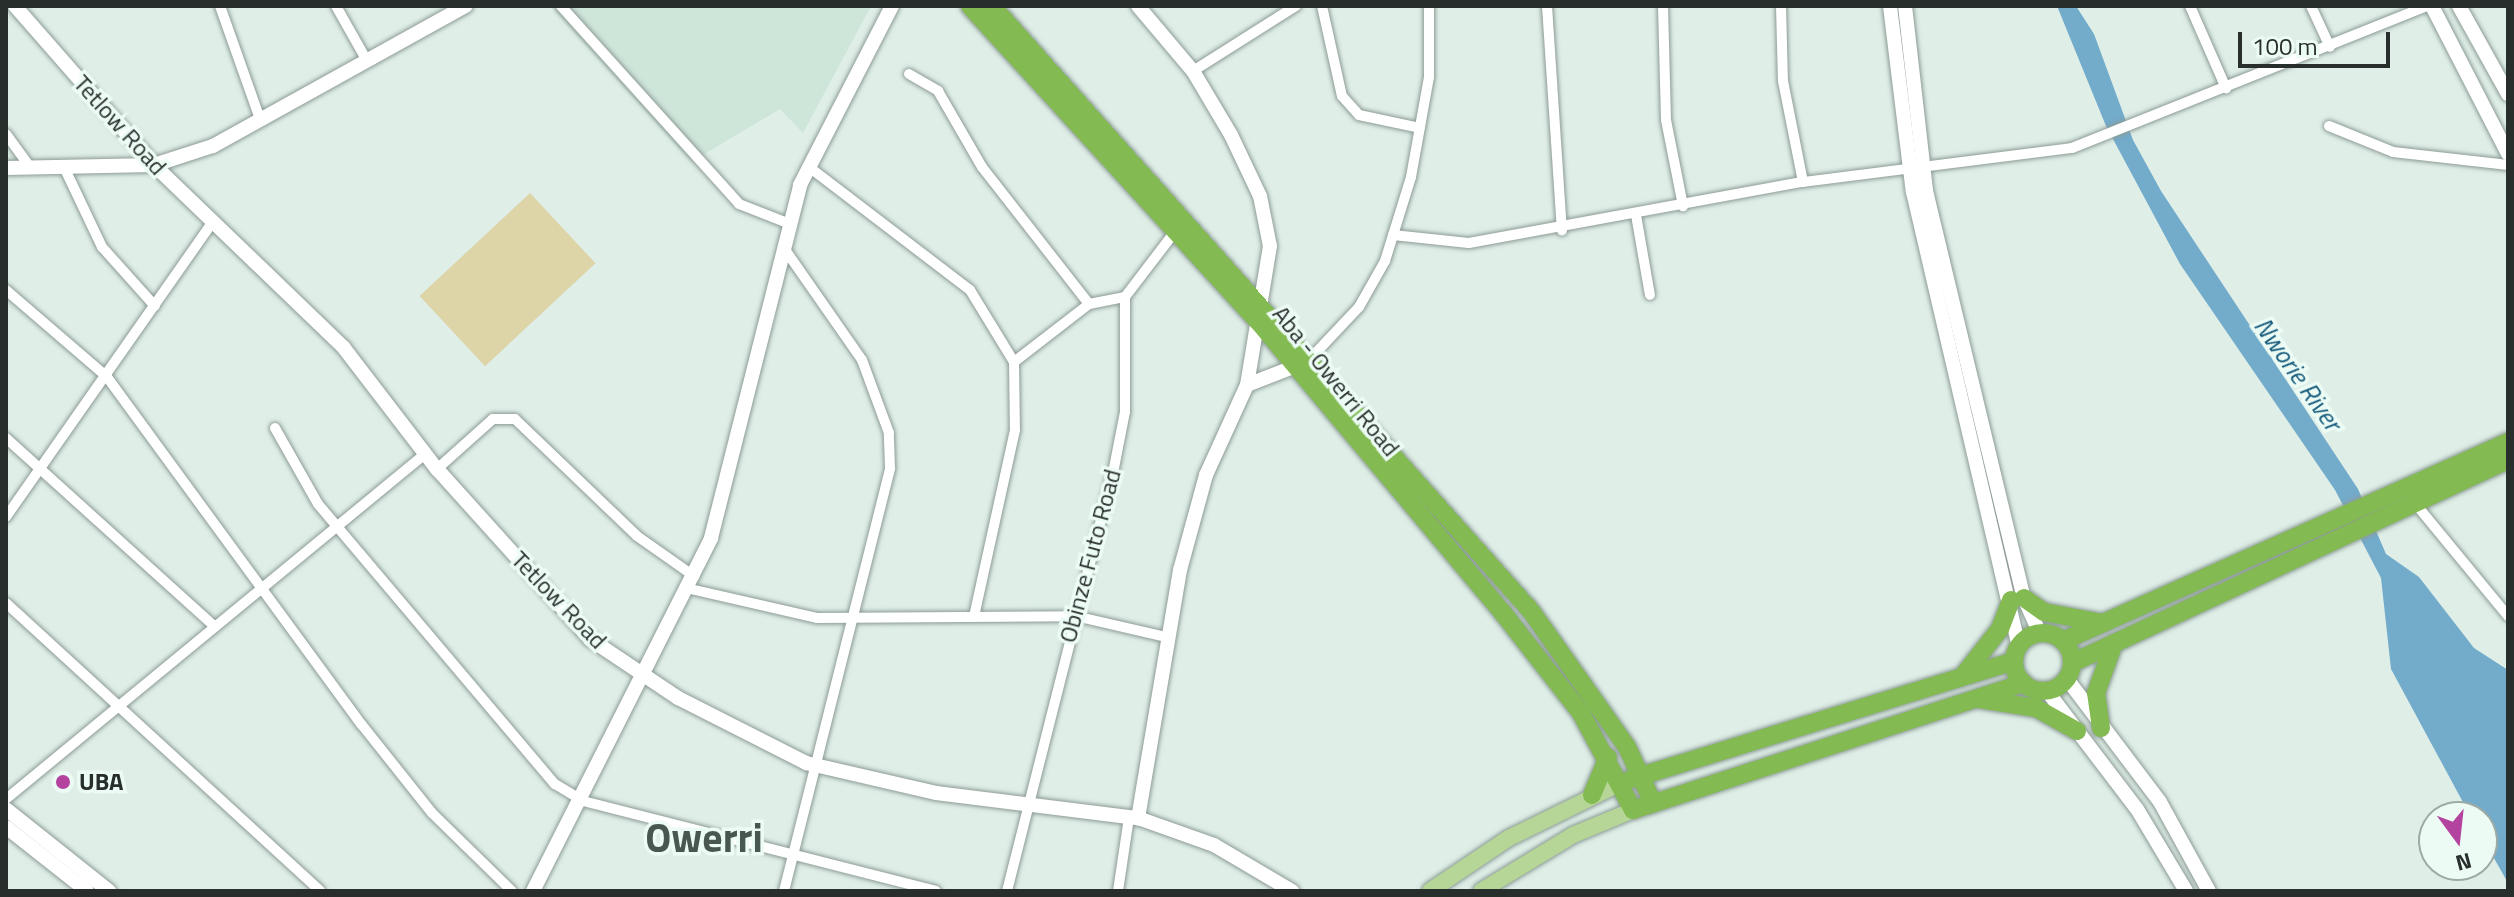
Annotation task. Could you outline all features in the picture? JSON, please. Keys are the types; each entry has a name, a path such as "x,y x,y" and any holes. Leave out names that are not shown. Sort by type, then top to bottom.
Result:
{"highway":[{"name":"Aba - Owerri Road","path":"970,6 1174,233 1302,363 1531,611 1627,747 1653,803"},
{"name":"Aba - Owerri Road","path":"992,6 1259,301 1302,363 1544,663 1608,757 1633,810"},
{"path":"2404,501 2508,442"},
{"path":"1621,783 1962,677 2017,654 2040,634 2063,641 2303,546 2404,501 2508,460"},
{"path":"1633,810 2024,683 2047,691 2070,671 2114,643 2303,546"},
{"path":"1962,677 2000,629 2018,599 2044,612 2106,624"},
{"path":"2063,641 2070,671"},
{"path":"2101,728 2096,693 2114,643"},
{"path":"2017,654 2024,683"},
{"path":"1977,698 2036,708 2077,731"},
{"path":"1875,703 1882,727"},
{"path":"1627,747 1651,766 1668,767"},
{"path":"1592,795 1608,757"}],"main road":[{"path":"1430,891 1592,795 1621,783"},
{"path":"1481,891 1573,835 1633,810"}],"street":[{"name":"Tetlow Road","path":"15,6 154,165 344,348 437,469 590,639 645,677 818,766 1026,804 1134,818 1214,845 1292,891"},
{"path":"220,6 260,119"},
{"path":"336,6 366,59"},
{"path":"6,168 154,165 213,146 466,6"},
{"path":"561,6 739,204 790,224"},
{"path":"533,891 583,801 711,538 790,224 809,167 892,6"},
{"path":"1118,891 1166,637 1206,475 1247,385 1258,321 1268,220 1193,71 1138,6"},
{"path":"1193,71 1254,26 1296,6"},
{"path":"1322,6 1342,96 1359,115 1420,128"},
{"path":"1247,385 1302,363 1359,307 1393,235 1420,128 1429,6"},
{"path":"1547,6 1562,230"},
{"path":"1663,6 1666,120 1683,206"},
{"path":"1781,6 1783,81 1803,182"},
{"path":"1890,6 1915,166 2018,599 2017,654"},
{"path":"1905,6 1915,166"},
{"path":"2190,6 2226,88"},
{"path":"2311,6 2330,47"},
{"path":"1393,235 1448,244 1562,230 1803,182 2102,140 2430,6 2508,154"},
{"path":"2459,6 2508,94"},
{"path":"909,74 938,91 982,167 1089,304"},
{"path":"2329,126 2393,152 2508,165"},
{"path":"6,134 29,166"},
{"path":"64,167 102,247 155,306"},
{"path":"809,167 970,290 1014,362 1015,430 974,616"},
{"path":"1636,215 1650,295"},
{"path":"6,517 107,377 213,221"},
{"path":"1014,362 1089,304 1125,297 1174,233"},
{"path":"784,248 862,360 889,433 890,468 855,619 784,891"},
{"path":"6,290 107,377 257,587 432,813 512,891"},
{"name":"Obinze Futo Road","path":"1007,891 1125,412 1125,297"},
{"path":"437,469 493,419 515,419 637,536 690,582 771,613 855,619 1075,616 1166,637"},
{"path":"275,428 336,524 537,767 583,801 898,887 936,891"},
{"path":"6,438 212,624"},
{"path":"6,799 116,703 425,454"},
{"path":"2404,501 2508,616"},
{"path":"2018,599 2040,634"},
{"path":"6,603 320,891"},
{"path":"2070,671 2101,728 2177,828 2209,891"},
{"path":"2047,691 2137,809 2186,891"},
{"path":"6,809 109,891"},
{"path":"6,827 87,891"}],"shaded area":[{"path":"550,6 871,6 803,133 780,109 691,162"},
{"path":"530,193 595,263 485,366 420,296"}],"water":[{"path":"2057,6 2076,6 2094,34 2133,140 2161,191 2358,489 2386,554 2419,577 2474,648 2508,670 2508,883 2498,865 2498,801 2462,801 2391,669 2381,578 2335,490 2180,264 2106,126"}],"place":[{"name":"UBA","path":"63,782"}],"district":[{"name":"Owerri","path":"704,838"}],"water label":[{"name":"Nworie River","path":"2298,374"}]}
